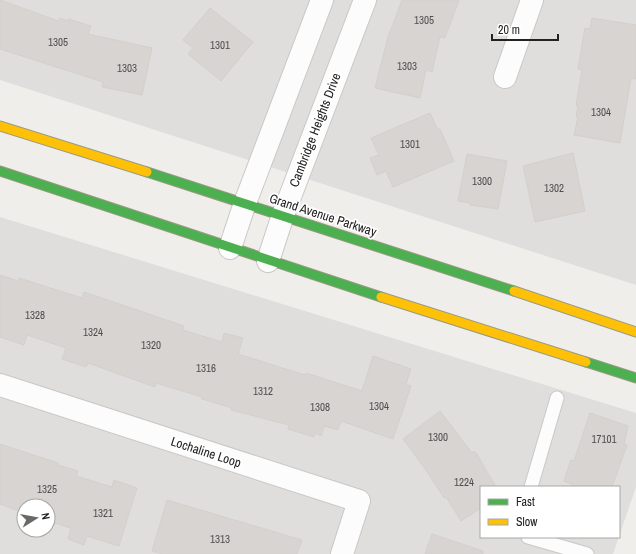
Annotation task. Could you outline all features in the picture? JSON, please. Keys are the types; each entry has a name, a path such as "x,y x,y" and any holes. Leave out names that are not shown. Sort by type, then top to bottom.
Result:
{"main road":[{"name":"Grand Avenue Parkway","path":"0,126 283,215 636,332"},
{"path":"0,171 268,261 636,378"}],"street":[{"path":"230,248 245,203 322,0"},
{"name":"Cambridge Heights Drive","path":"268,261 283,215 365,0"},
{"path":"505,77 532,0"},
{"name":"Lochaline Loop","path":"0,385 359,501 342,554"}],"lane":[{"path":"531,486 557,398"},
{"path":"531,538 587,554"}],"shaded area":[{"path":"0,0 636,0 636,285 0,80"},
{"path":"0,217 636,413 636,487 620,534 620,486 480,486 480,538 619,538 613,554 0,554"}],"building":[{"path":"0,0 59,21 60,18 68,21 69,19 91,26 88,34 152,48 142,95 102,87 103,82 0,49"},
{"path":"402,0 459,0 445,38 440,37 432,72 426,70 420,98 375,88 388,37"},
{"path":"210,8 253,42 221,81 188,54 193,48 183,40"},
{"path":"592,18 636,25 636,79 631,78 620,143 574,135 578,117 576,117 578,106 576,106 582,70 578,69 585,28 590,29"},
{"path":"430,113 438,130 440,129 454,161 393,187 386,171 377,175 370,158 379,155 371,138"},
{"path":"573,153 585,211 535,222 523,166"},
{"path":"467,154 507,161 498,209 470,205 470,203 458,201"},
{"path":"0,275 18,281 19,278 82,298 84,292 184,326 183,330 222,342 224,333 243,338 238,354 305,375 306,373 362,391 373,356 411,369 406,384 411,386 393,439 341,421 338,430 324,426 321,436 315,433 314,437 288,429 289,425 231,410 232,408 202,399 202,397 156,383 155,387 88,363 86,367 62,359 66,348 27,335 24,345 0,337"},
{"path":"440,411 472,453 474,451 476,453 495,486 480,486 480,509 461,521 446,497 444,498 403,439"},
{"path":"590,413 628,426 624,444 627,445 612,486 571,486 572,484 564,481 571,460 574,461"},
{"path":"0,444 78,471 76,476 112,487 114,480 137,488 119,546 87,536 84,545 68,539 71,528 56,523 56,498 16,498 16,510 0,504"},
{"path":"167,500 302,540 297,554 162,554 152,551"},
{"path":"432,534 483,551 483,554 425,554"}],"traffic: fast":[{"path":"0,171 381,297"},
{"path":"147,172 514,291"},
{"path":"586,362 636,378"}],"traffic: slow":[{"path":"0,126 147,172"},
{"path":"514,291 636,332"},
{"path":"381,297 586,362"}]}
